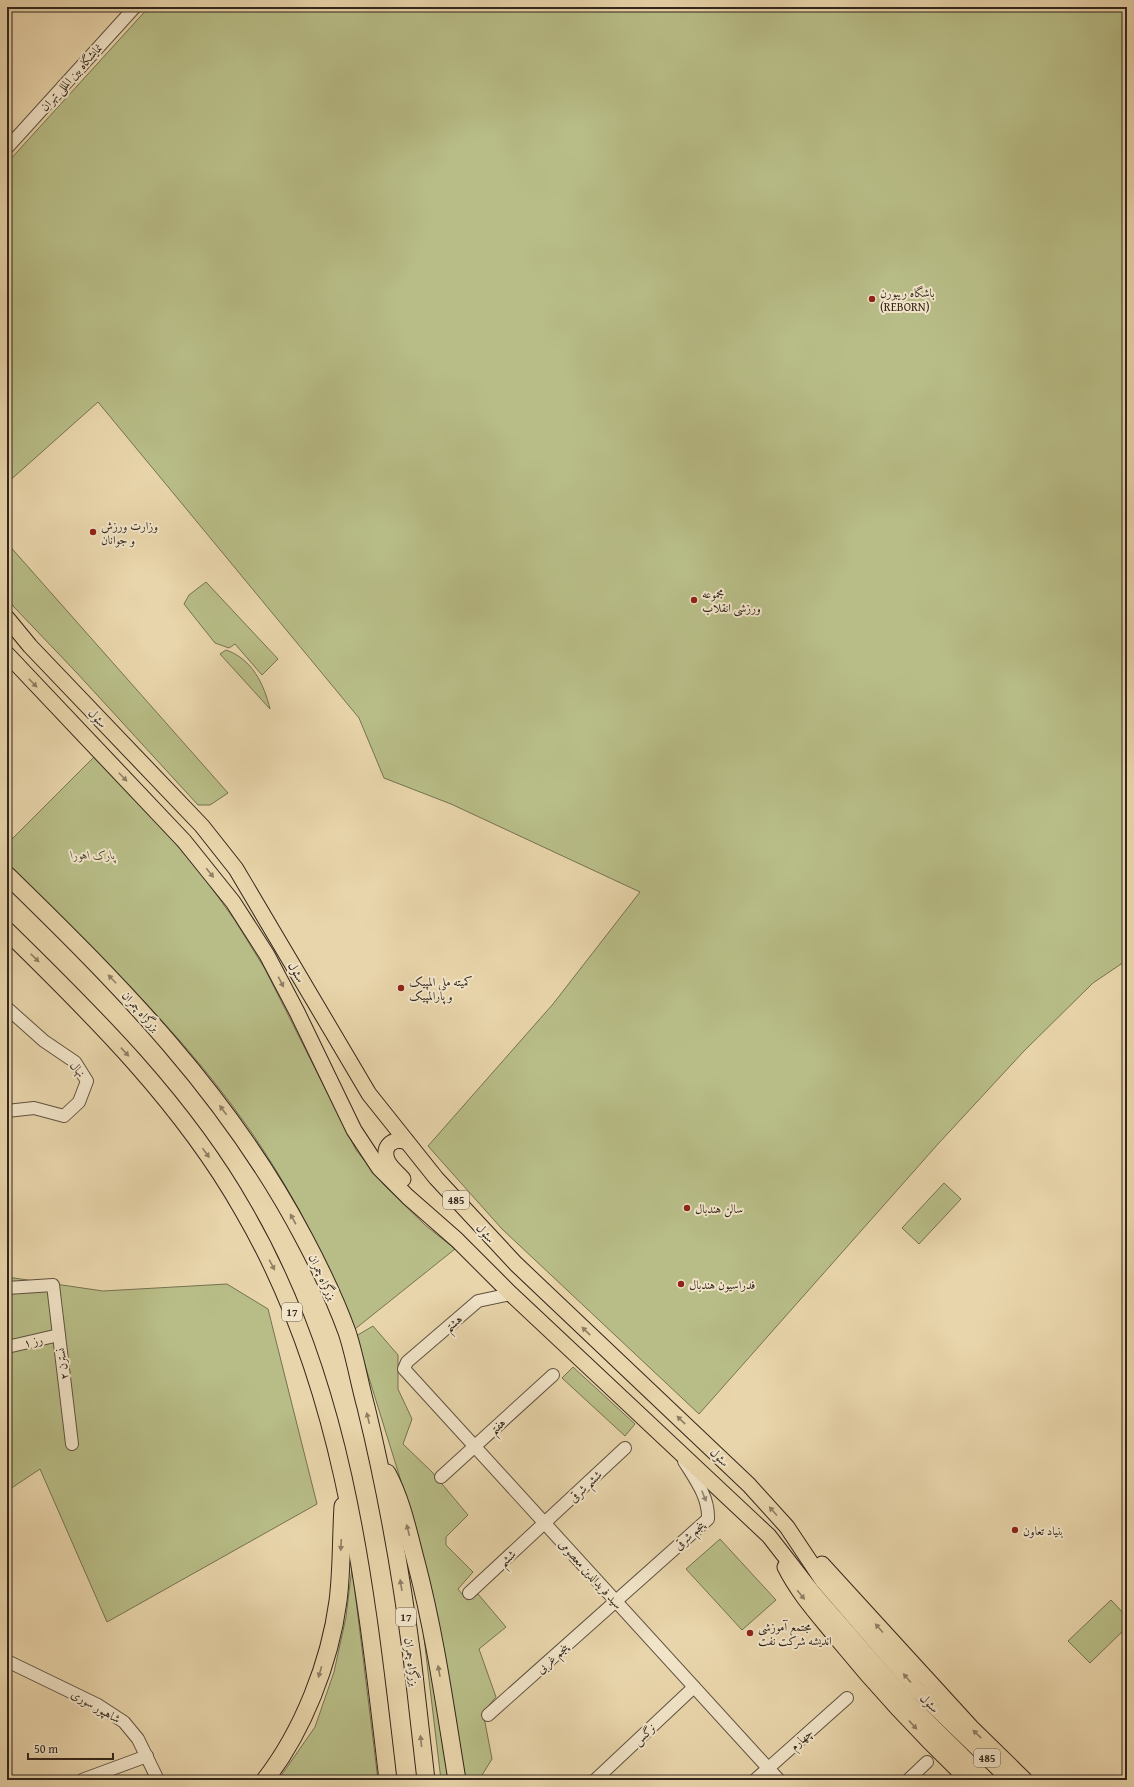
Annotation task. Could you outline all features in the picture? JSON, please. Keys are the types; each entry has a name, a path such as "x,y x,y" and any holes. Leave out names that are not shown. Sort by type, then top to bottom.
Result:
{"highway":[{"name":"بزرگراه چمران","path":"7,875 88,954 130,998 202,1081 247,1141 272,1179 318,1264 347,1333 378,1456 412,1655 426,1780"},
{"name":"17","path":"7,931 73,996 129,1056 178,1115 214,1164 243,1209 278,1276 300,1331 330,1421 344,1478 361,1567 388,1780"},
{"path":"378,1456 396,1492 406,1522 432,1626 457,1780"},
{"path":"264,1780 296,1733 317,1684 333,1626 340,1580 344,1478"}],"main road":[{"name":"سئول","path":"7,618 36,652 202,826 236,869 349,1062 373,1099 436,1178 506,1255 749,1485 787,1527 823,1581 918,1691 1010,1780"},
{"name":"سئول","path":"7,654 184,841 233,902 267,955 297,1012 354,1130 367,1152 384,1173 432,1219 457,1240 511,1294 769,1536 861,1649 909,1703 987,1780"},
{"path":"407,1142 400,1140 391,1143 387,1150 387,1160 417,1192 432,1219"},
{"path":"787,1527 971,1727 1026,1780"},
{"path":"769,1536 796,1589 869,1678 939,1753 968,1780"}],"street":[{"name":"نمایشگاه بین المللی تهران","path":"7,148 135,7"},
{"name":"نهال","path":"7,1008 44,1041 75,1062 87,1081 79,1102 64,1116 34,1108 7,1111"},
{"name":"نسترن ۲","path":"7,1288 53,1285 72,1444"},
{"name":"هشتم","path":"404,1369 407,1362 478,1301 511,1294"},
{"name":"رز ۱","path":"7,1347 59,1335"},
{"name":"سید فریدالدین معصومی","path":"404,1369 779,1780"},
{"name":"هفتم","path":"441,1477 553,1375"},
{"name":"ششم شرقی","path":"544,1523 625,1448"},
{"name":"پنجم شرقی","path":"616,1601 708,1519 708,1509 704,1496 679,1452"},
{"name":"ششم","path":"469,1593 544,1523"},
{"name":"پنجم غربی","path":"488,1715 616,1601"},
{"name":"شاهپور سوری","path":"7,1660 98,1705 124,1722 138,1739 158,1780"},
{"name":"نرگس","path":"595,1780 694,1687"},
{"name":"چهارم","path":"755,1780 847,1698"},
{"path":"82,1780 147,1756"},
{"path":"908,1780 927,1762"}],"green space":[{"name":"مجموعه ورزشی انقلاب","path":"149,7 1127,7 1127,960 1093,983 1024,1051 938,1144 699,1414 502,1229 428,1146 553,1004 640,892 451,804 384,778 359,718 98,402 7,483 7,163"},
{"path":"7,543 228,793 210,805 198,805 14,607 7,598"},
{"path":"206,582 278,659 262,675 235,644 229,648 215,643 184,604 189,595"},
{"path":"226,650 243,660 256,674 264,690 270,709 220,654"},
{"name":"پارک اهورا","path":"94,757 162,828 200,872 234,919 265,969 356,1150 384,1185 425,1225 455,1249 355,1329 305,1221 259,1144 216,1084 160,1018 100,955 7,864 7,844"},
{"path":"944,1183 961,1199 919,1244 902,1228"},
{"path":"7,1277 103,1291 227,1284 268,1309 317,1504 107,1622 40,1469 7,1491"},
{"path":"373,1326 398,1355 398,1389 412,1419 403,1444 432,1472 468,1515 446,1537 446,1545 473,1572 458,1589 467,1600 478,1594 506,1627 479,1649 496,1697 483,1712 492,1759 479,1780 463,1780 418,1536 356,1336"},
{"path":"573,1367 635,1424 625,1436 562,1378"},
{"path":"720,1539 776,1600 742,1630 686,1569"},
{"path":"352,1567 378,1780 278,1780 315,1727 334,1672 346,1617"},
{"path":"419,1596 436,1681 448,1780 441,1780"},
{"path":"1111,1600 1127,1617 1127,1627 1090,1663 1068,1641"}],"place":[{"name":"باشگاه ریبورن (REBORN)","path":"872,299"},
{"name":"وزارت ورزش و جوانان","path":"93,532"},
{"name":"مجموعه ورزشی انقلاب","path":"694,600"},
{"name":"کمیته ملی المپیک و پارالمپیک","path":"401,988"},
{"name":"سالن هندبال","path":"687,1208"},
{"name":"فدراسیون هندبال","path":"681,1284"},
{"name":"بنیاد تعاون","path":"1015,1530"},
{"name":"مجتمع آموزشی اندیشه شرکت نفت","path":"750,1633"}]}
